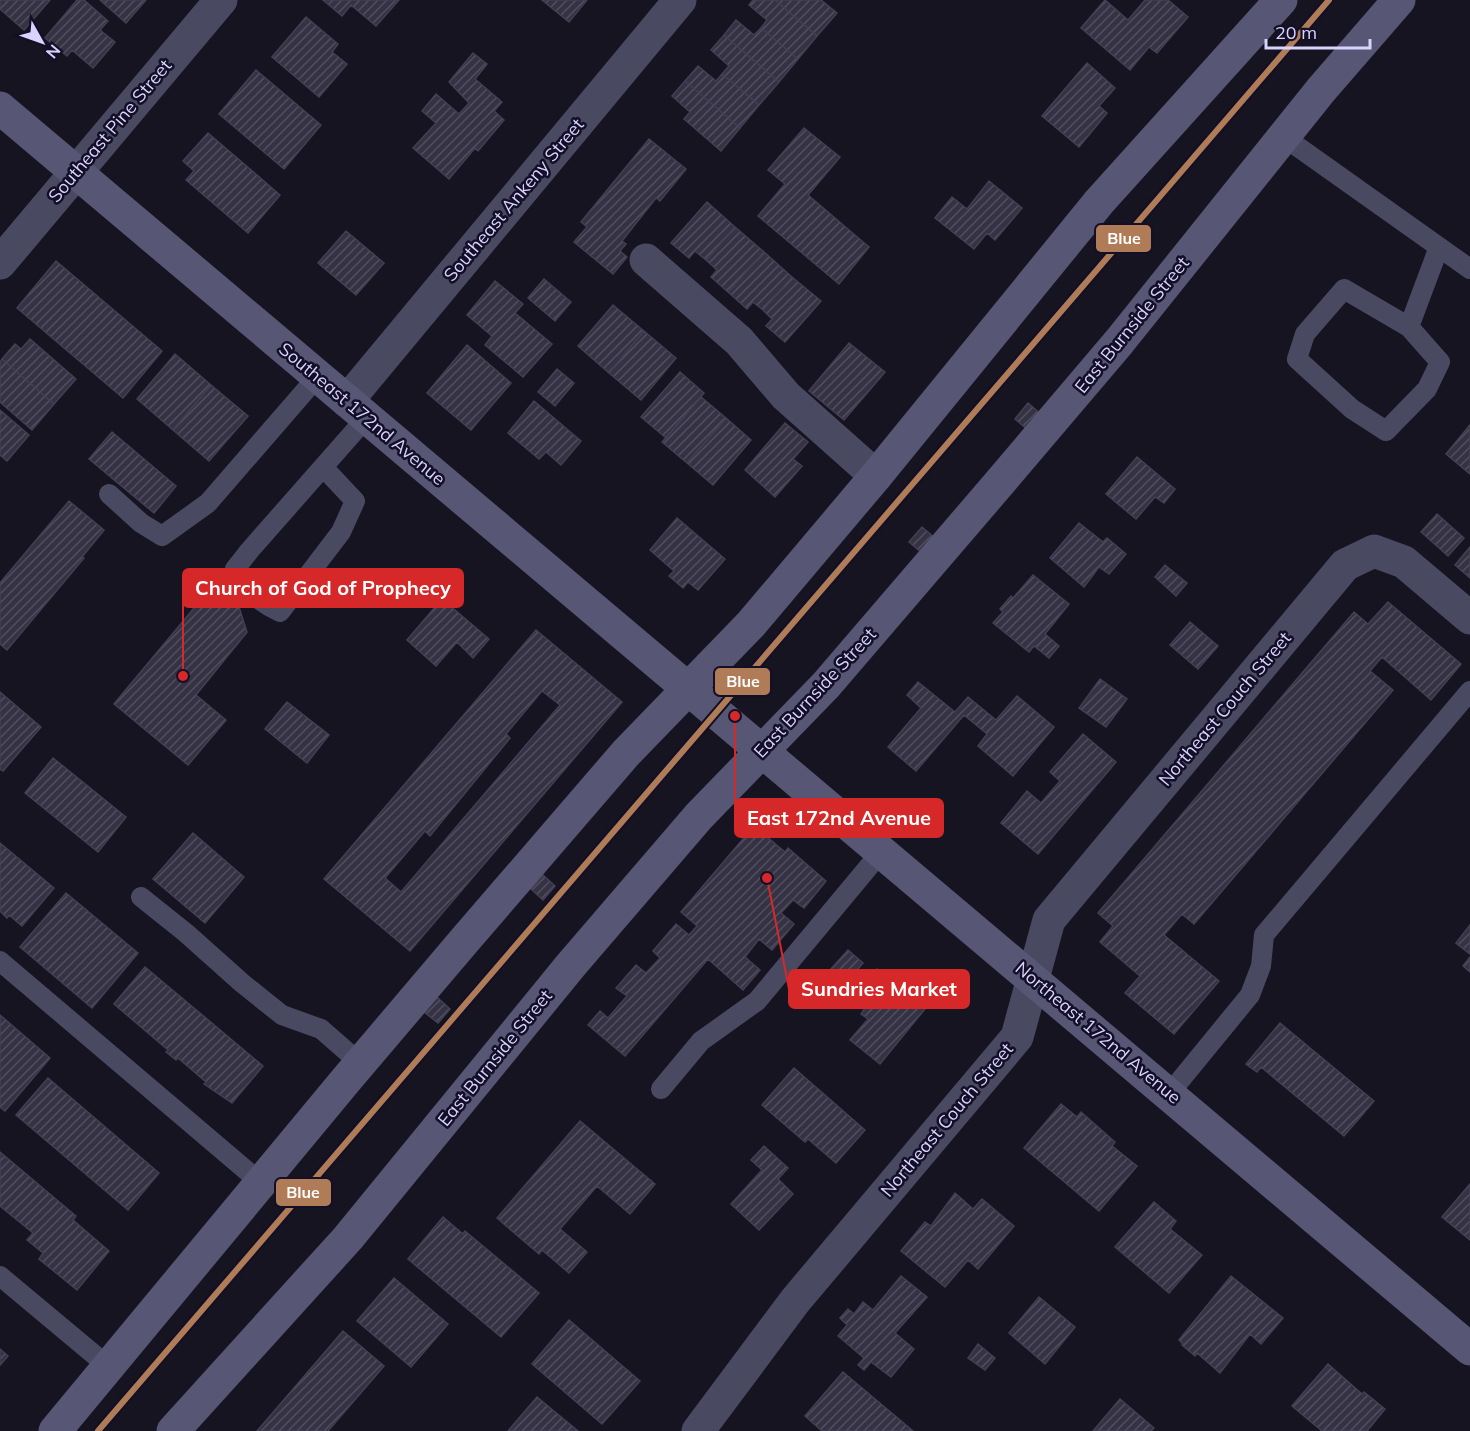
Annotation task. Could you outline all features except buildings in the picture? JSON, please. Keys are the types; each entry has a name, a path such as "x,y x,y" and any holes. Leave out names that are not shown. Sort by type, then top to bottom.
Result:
{"street":[{"name":"Southeast Pine Street","path":"0,263 221,0"},
{"name":"Southeast Ankeny Street","path":"357,409 680,0"},
{"path":"55,1431 360,1063 618,762 751,624 876,476 1092,210 1281,0"},
{"name":"East Burnside Street","path":"173,1431 348,1238 571,964 699,816 826,685 1119,342 1321,90 1399,0"},
{"name":"Southeast 172nd Avenue","path":"0,108 724,720"},
{"path":"646,260 739,341 786,396 876,476"},
{"name":"Northeast Couch Street","path":"698,1431 795,1301 1017,1037 1049,920 1345,565 1374,551 1404,562 1470,618"},
{"name":"Northeast 172nd Avenue","path":"724,720 1033,978 1470,1349"}],"lane":[{"path":"1284,137 1470,269"},
{"path":"1409,327 1439,247"},
{"path":"1344,289 1409,327 1440,362 1427,389 1386,431 1352,409 1297,359 1305,334 1344,289"},
{"path":"109,494 141,523 162,536 208,503 318,376"},
{"path":"323,467 355,501 341,532 280,612 265,605 242,584 235,569 323,467 357,409"},
{"path":"1169,1094 1250,994 1261,966 1264,935 1470,691"},
{"path":"661,1089 701,1041 757,1001 881,852"},
{"path":"141,897 282,1015 321,1029 360,1063"},
{"path":"0,961 261,1183"},
{"path":"0,1276 109,1367"}],"transit line":[{"name":"Blue","path":"98,1431 1329,0"}],"place":[{"name":"Church of God of Prophecy","path":"183,676"},
{"name":"East 172nd Avenue","path":"735,716"},
{"name":"Sundries Market","path":"767,878"}]}
